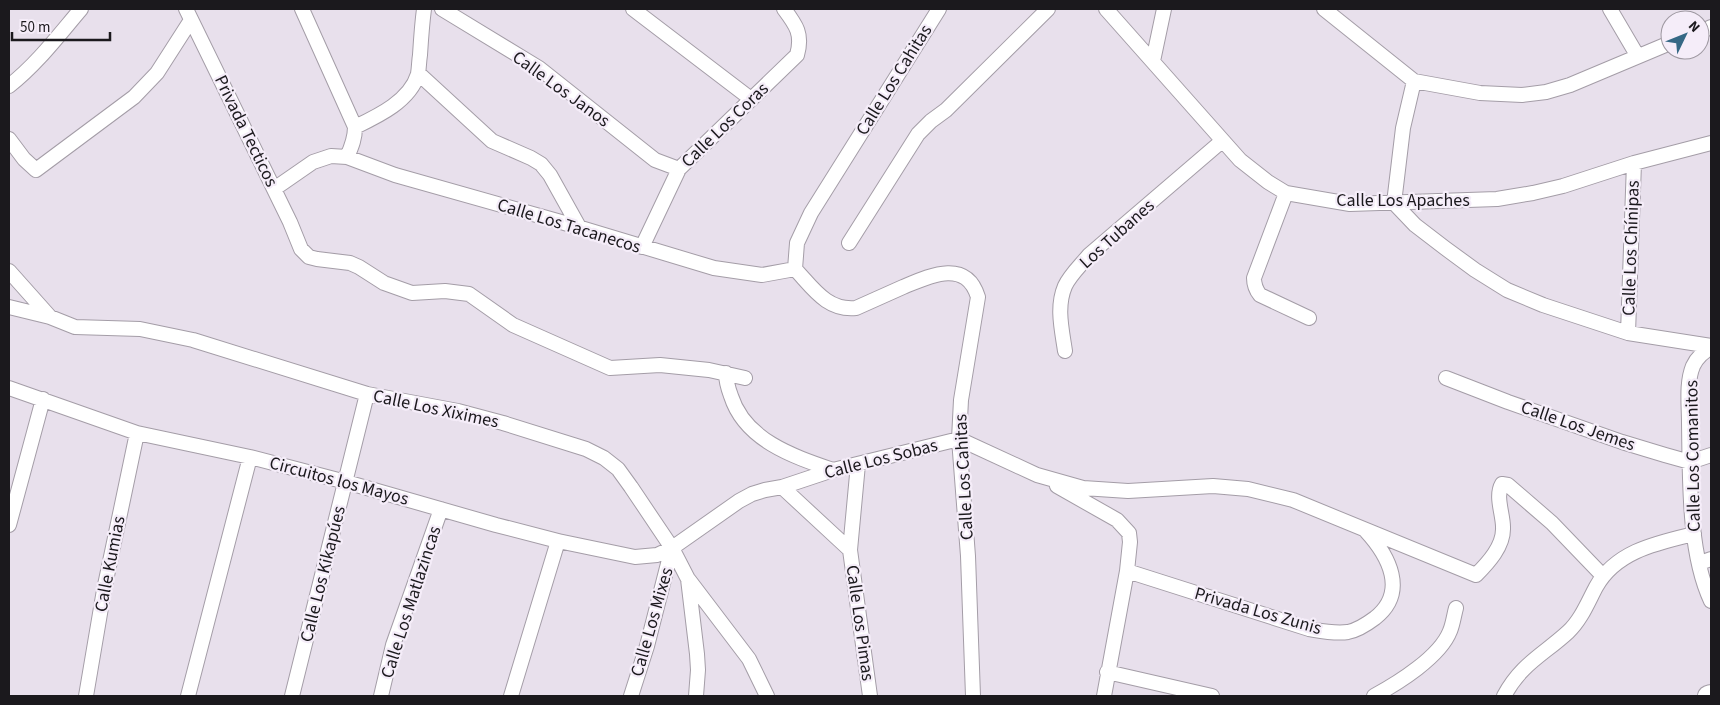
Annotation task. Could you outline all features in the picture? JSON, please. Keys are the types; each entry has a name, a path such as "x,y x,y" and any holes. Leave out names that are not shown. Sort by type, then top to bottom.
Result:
{"street":[{"path":"9,86 48,48 81,9"},
{"path":"302,9 355,127 353,144 347,157"},
{"path":"355,127 374,118 400,100 413,87 418,73 424,9"},
{"name":"Calle Los Janos","path":"442,9 539,68 655,160 678,169"},
{"path":"633,9 750,99"},
{"name":"Calle Los Coras","path":"642,247 678,169 797,55 800,44 799,33 793,20 784,9"},
{"name":"Calle Los Cahitas","path":"939,9 811,213 798,243 795,269 824,301 847,309 856,308 932,275 946,272 958,274 975,287 978,297 961,400 959,440 968,556 973,696"},
{"path":"848,243 918,134 946,110 1048,9"},
{"name":"Calle Los Apaches","path":"1106,9 1222,141 1254,172 1286,193 1350,204 1497,199 1564,186 1634,163 1711,142"},
{"path":"1153,61 1164,9"},
{"path":"1324,9 1414,81 1480,93 1522,95 1546,92 1570,85 1660,47"},
{"path":"1610,9 1638,55"},
{"path":"9,139 24,159 36,170 134,97 157,73 189,14"},
{"name":"Privada Tecticos","path":"189,14 304,253 309,257 350,262 384,283 412,293 445,291 470,294 513,325 610,368 660,365 726,373"},
{"path":"418,73 492,141 532,158 541,164 550,175 578,227"},
{"path":"1414,81 1403,128 1394,203 1415,225 1475,270 1507,290 1542,305 1628,333 1711,347"},
{"name":"Los Tubanes","path":"1065,352 1061,321 1061,299 1066,285 1077,270 1089,255 1222,141"},
{"name":"Calle Los Tacanecos","path":"274,189 313,162 331,156 347,157 395,175 714,268 762,275 795,269"},
{"name":"Calle Los Chínipas","path":"1628,333 1634,163"},
{"path":"1286,193 1254,278 1254,284 1260,295 1309,318"},
{"path":"9,271 50,317"},
{"name":"Calle Los Xiximes","path":"9,307 50,317 75,327 140,329 193,340 367,394 476,416 577,446 595,454 618,469 672,548 688,579 697,654 696,696"},
{"name":"Calle Los Comanitos","path":"1711,347 1698,358 1691,372 1689,386 1690,462 1694,534 1705,561 1711,601"},
{"path":"745,378 726,373 726,380 734,407 749,427 770,444 799,458 833,470"},
{"name":"Calle Los Jemes","path":"1446,378 1622,442 1690,462"},
{"name":"Circuitos los Mayos","path":"9,388 138,433 250,456 496,525 558,540 635,556 656,555 672,548"},
{"name":"Calle Los Kikapúes","path":"292,696 367,394"},
{"path":"9,525 42,399"},
{"name":"Calle Kumias","path":"86,696 104,590 138,433"},
{"name":"Calle Los Sobas","path":"672,548 739,501 765,490 782,487 833,470 959,440 1036,475 1083,488 1146,491 1214,486 1248,489 1293,500 1476,575 1486,565 1501,541 1503,529 1498,490 1502,484 1508,485 1552,523 1603,576"},
{"path":"1690,462 1711,455"},
{"path":"188,696 250,456"},
{"name":"Calle Los Pimas","path":"858,464 850,550 870,696"},
{"path":"1036,475 1117,520 1128,533 1130,542 1127,571 1104,696"},
{"name":"Calle Los Pimas","path":"782,487 850,550"},
{"name":"Calle Los Matlazincas","path":"381,696 393,646 442,509"},
{"name":"Privada Los Zunis","path":"1127,571 1309,629 1347,632 1364,626 1382,612 1392,596 1393,577 1386,557 1377,543 1363,529"},
{"path":"1504,696 1514,679 1527,664 1570,630 1610,567 1635,552 1694,534"},
{"path":"511,696 558,540"},
{"name":"Calle Los Mixes","path":"630,696 647,646 672,548"},
{"path":"688,579 749,659 767,696"},
{"path":"1374,696 1396,684 1435,652 1450,632 1456,608"},
{"path":"1107,672 1212,696"}]}
